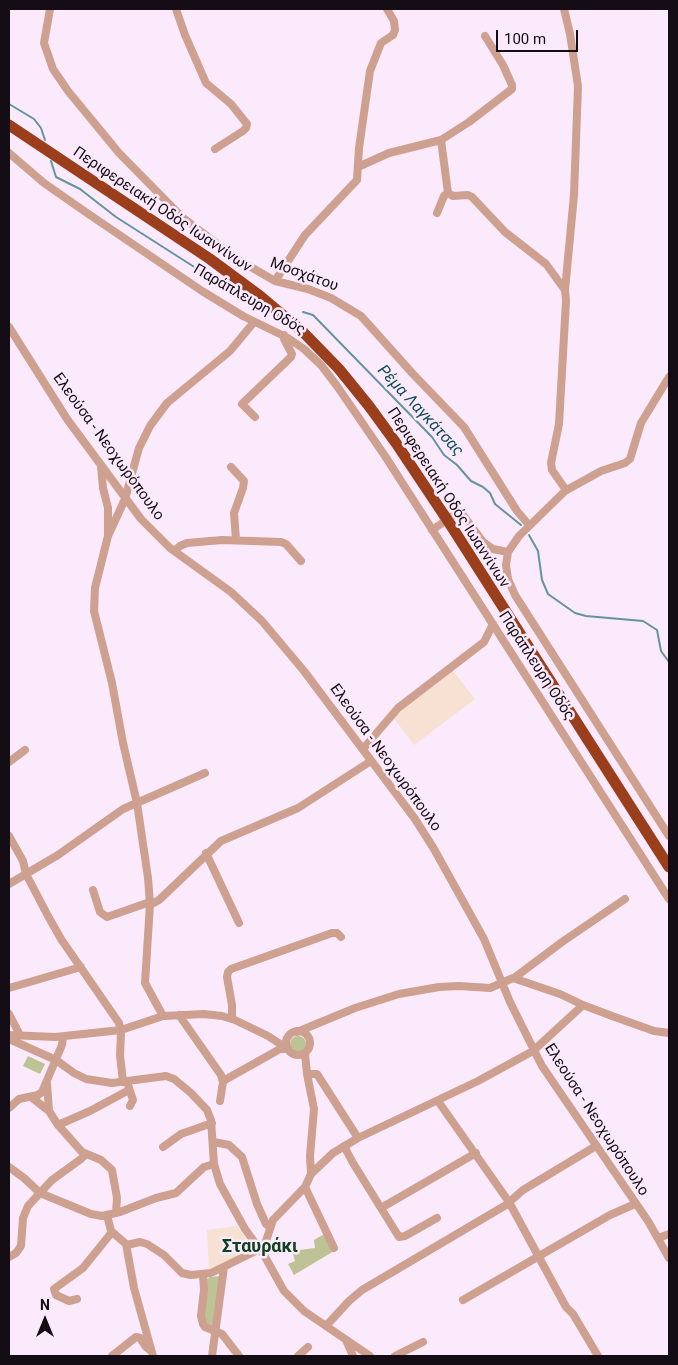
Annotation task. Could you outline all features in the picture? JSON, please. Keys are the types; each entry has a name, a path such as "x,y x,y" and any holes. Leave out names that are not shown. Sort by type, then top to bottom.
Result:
{"highway":[{"name":"Περιφερειακή Οδός Ιωαννίνων","path":"9,125 210,259 260,296 304,333 340,369 396,443 447,520 669,867"}],"street":[{"name":"Μοσχάτου","path":"50,9 44,39 51,64 64,86 105,138 183,218 237,259 275,281 308,289 331,298 366,320 407,368 464,427 516,511 529,525"},
{"path":"176,9 188,43 206,83 231,104 247,124 243,131 215,149"},
{"path":"275,281 305,235 356,183 359,176 359,148 370,71 381,43 395,31 394,22 387,9"},
{"path":"564,9 578,86 574,195 565,290 560,424 551,462 552,470 566,490"},
{"path":"358,167 388,153 440,140 469,122 512,88 503,65 485,36"},
{"path":"440,140 448,193"},
{"name":"Παράπλευρη Οδός","path":"9,153 44,183 202,291 254,322 284,335 309,354 330,377 385,456 669,899"},
{"path":"448,193 453,196 468,195 472,197 505,232 546,264 565,290"},
{"path":"437,213 444,196 448,193"},
{"path":"163,1016 147,988 144,977 150,904 148,878 137,803 123,743 112,682 94,611 95,588 108,536 126,499 139,448 150,426 167,403 230,350 254,322"},
{"name":"Ελεούσα - Νεοχωρόπουλο","path":"9,327 67,419 141,520 174,551 231,592 254,612 304,671 407,807 434,849 484,939 533,1051 658,1238 669,1258"},
{"path":"255,416 242,404 291,357 292,354 284,340 284,335"},
{"path":"432,530 460,511 483,542 493,549 508,552 518,536 566,490 601,471 630,460 641,423 669,377"},
{"path":"101,466 103,488 108,508 108,536"},
{"path":"231,467 244,481 234,513 236,540"},
{"path":"174,551 188,543 222,540 283,542 301,561"},
{"name":"Παράπλευρη Οδός","path":"508,552 506,573 516,595 669,836"},
{"path":"363,750 398,708 484,642 493,624"},
{"path":"9,762 25,750"},
{"path":"93,890 100,912 107,917 159,900 220,841 298,808 371,760"},
{"path":"9,884 58,855 117,813 205,773"},
{"path":"9,836 23,861 26,874 48,916 80,967 119,1023 121,1030 120,1055 126,1084 133,1100 130,1106"},
{"path":"206,853 239,923"},
{"path":"307,1074 291,1052 287,1041 294,1033 360,1006 413,991 450,986 490,988 514,978 625,898"},
{"path":"232,1018 232,1005 227,977 231,969 332,934 337,933 340,937"},
{"path":"9,988 80,967"},
{"path":"514,978 654,1031 669,1033"},
{"path":"127,1246 138,1242 148,1244 164,1255 182,1273 204,1274 260,1251 265,1246 273,1220 305,1187 311,1174 324,1160 358,1138 501,1070 533,1051 583,1005"},
{"path":"9,1014 20,1035"},
{"path":"179,1014 219,1071 223,1081 220,1101"},
{"path":"9,1035 63,1037 121,1030 163,1016 211,1014 232,1018 268,1036 291,1052"},
{"path":"223,1081 280,1050 302,1055 310,1047 312,1031 318,1024"},
{"path":"268,1036 305,1033 310,1039"},
{"path":"9,1108 20,1099 41,1093 62,1045 63,1037"},
{"path":"9,1039 56,1060 86,1079 126,1084 162,1076 172,1078 196,1098 210,1115 214,1142 214,1164 223,1191 284,1291 295,1303 370,1356"},
{"path":"305,1053 314,1109 310,1156 311,1174"},
{"path":"307,1074 317,1074 358,1138"},
{"path":"46,1084 49,1111"},
{"path":"58,1125 90,1111 126,1084"},
{"path":"31,1096 49,1111 58,1125 85,1154 101,1160 112,1170 117,1198 116,1213"},
{"path":"438,1101 509,1202 566,1307 573,1314 598,1356"},
{"path":"163,1147 181,1134 212,1123"},
{"path":"214,1142 229,1145 242,1157 257,1204 266,1224 270,1227"},
{"path":"344,1146 400,1237 437,1218"},
{"path":"326,1326 362,1290 509,1202 523,1190 596,1146"},
{"path":"381,1208 476,1153"},
{"path":"9,1257 16,1253 21,1246 24,1214 28,1206 54,1178 81,1159 85,1154"},
{"path":"9,1167 40,1193 91,1214 107,1215 176,1193 204,1167 214,1164"},
{"path":"305,1187 334,1248"},
{"path":"463,1300 610,1215 635,1204"},
{"path":"107,1215 112,1232 125,1241 127,1246 134,1288 152,1353"},
{"path":"77,1299 69,1302 56,1295 54,1289 83,1268 112,1232"},
{"path":"658,1238 669,1234"},
{"path":"212,1356 224,1267"},
{"path":"204,1274 202,1320 205,1327 216,1330 224,1336 239,1356"},
{"path":"112,1356 136,1337 140,1338 146,1348 152,1353"},
{"path":"346,1339 353,1356"},
{"path":"395,1356 423,1342"},
{"path":"298,1356 308,1347"}],"shaded area":[{"path":"453,671 475,699 414,745 393,717"},
{"path":"237,1226 252,1248 252,1251 209,1271 207,1230"}],"green space":[{"path":"295,1036 301,1036 306,1041 304,1050 295,1052 290,1047 290,1041"},
{"path":"28,1056 45,1064 40,1074 23,1066"},
{"path":"326,1233 334,1251 294,1275 288,1264 295,1261 292,1251 315,1248 314,1240"},
{"path":"221,1276 214,1327 205,1324 204,1320 205,1281 210,1277"}],"waterway":[{"name":"Ρέμα Λαγκάτσας","path":"9,104 34,119 41,128 45,140"},
{"name":"Ρέμα Λαγκάτσας","path":"51,161 56,177 80,189 116,217 199,270 234,296 258,310 266,310"},
{"name":"Ρέμα Λαγκάτσας","path":"303,312 313,315 432,437 444,455 457,465 471,481 490,493 495,504 521,525"},
{"name":"Ρέμα Λαγκάτσας","path":"529,535 538,551 542,580 548,594 575,613 586,616 643,621 657,630 661,651 669,662"}],"district":[{"name":"Σταυράκι","path":"260,1247"}]}
